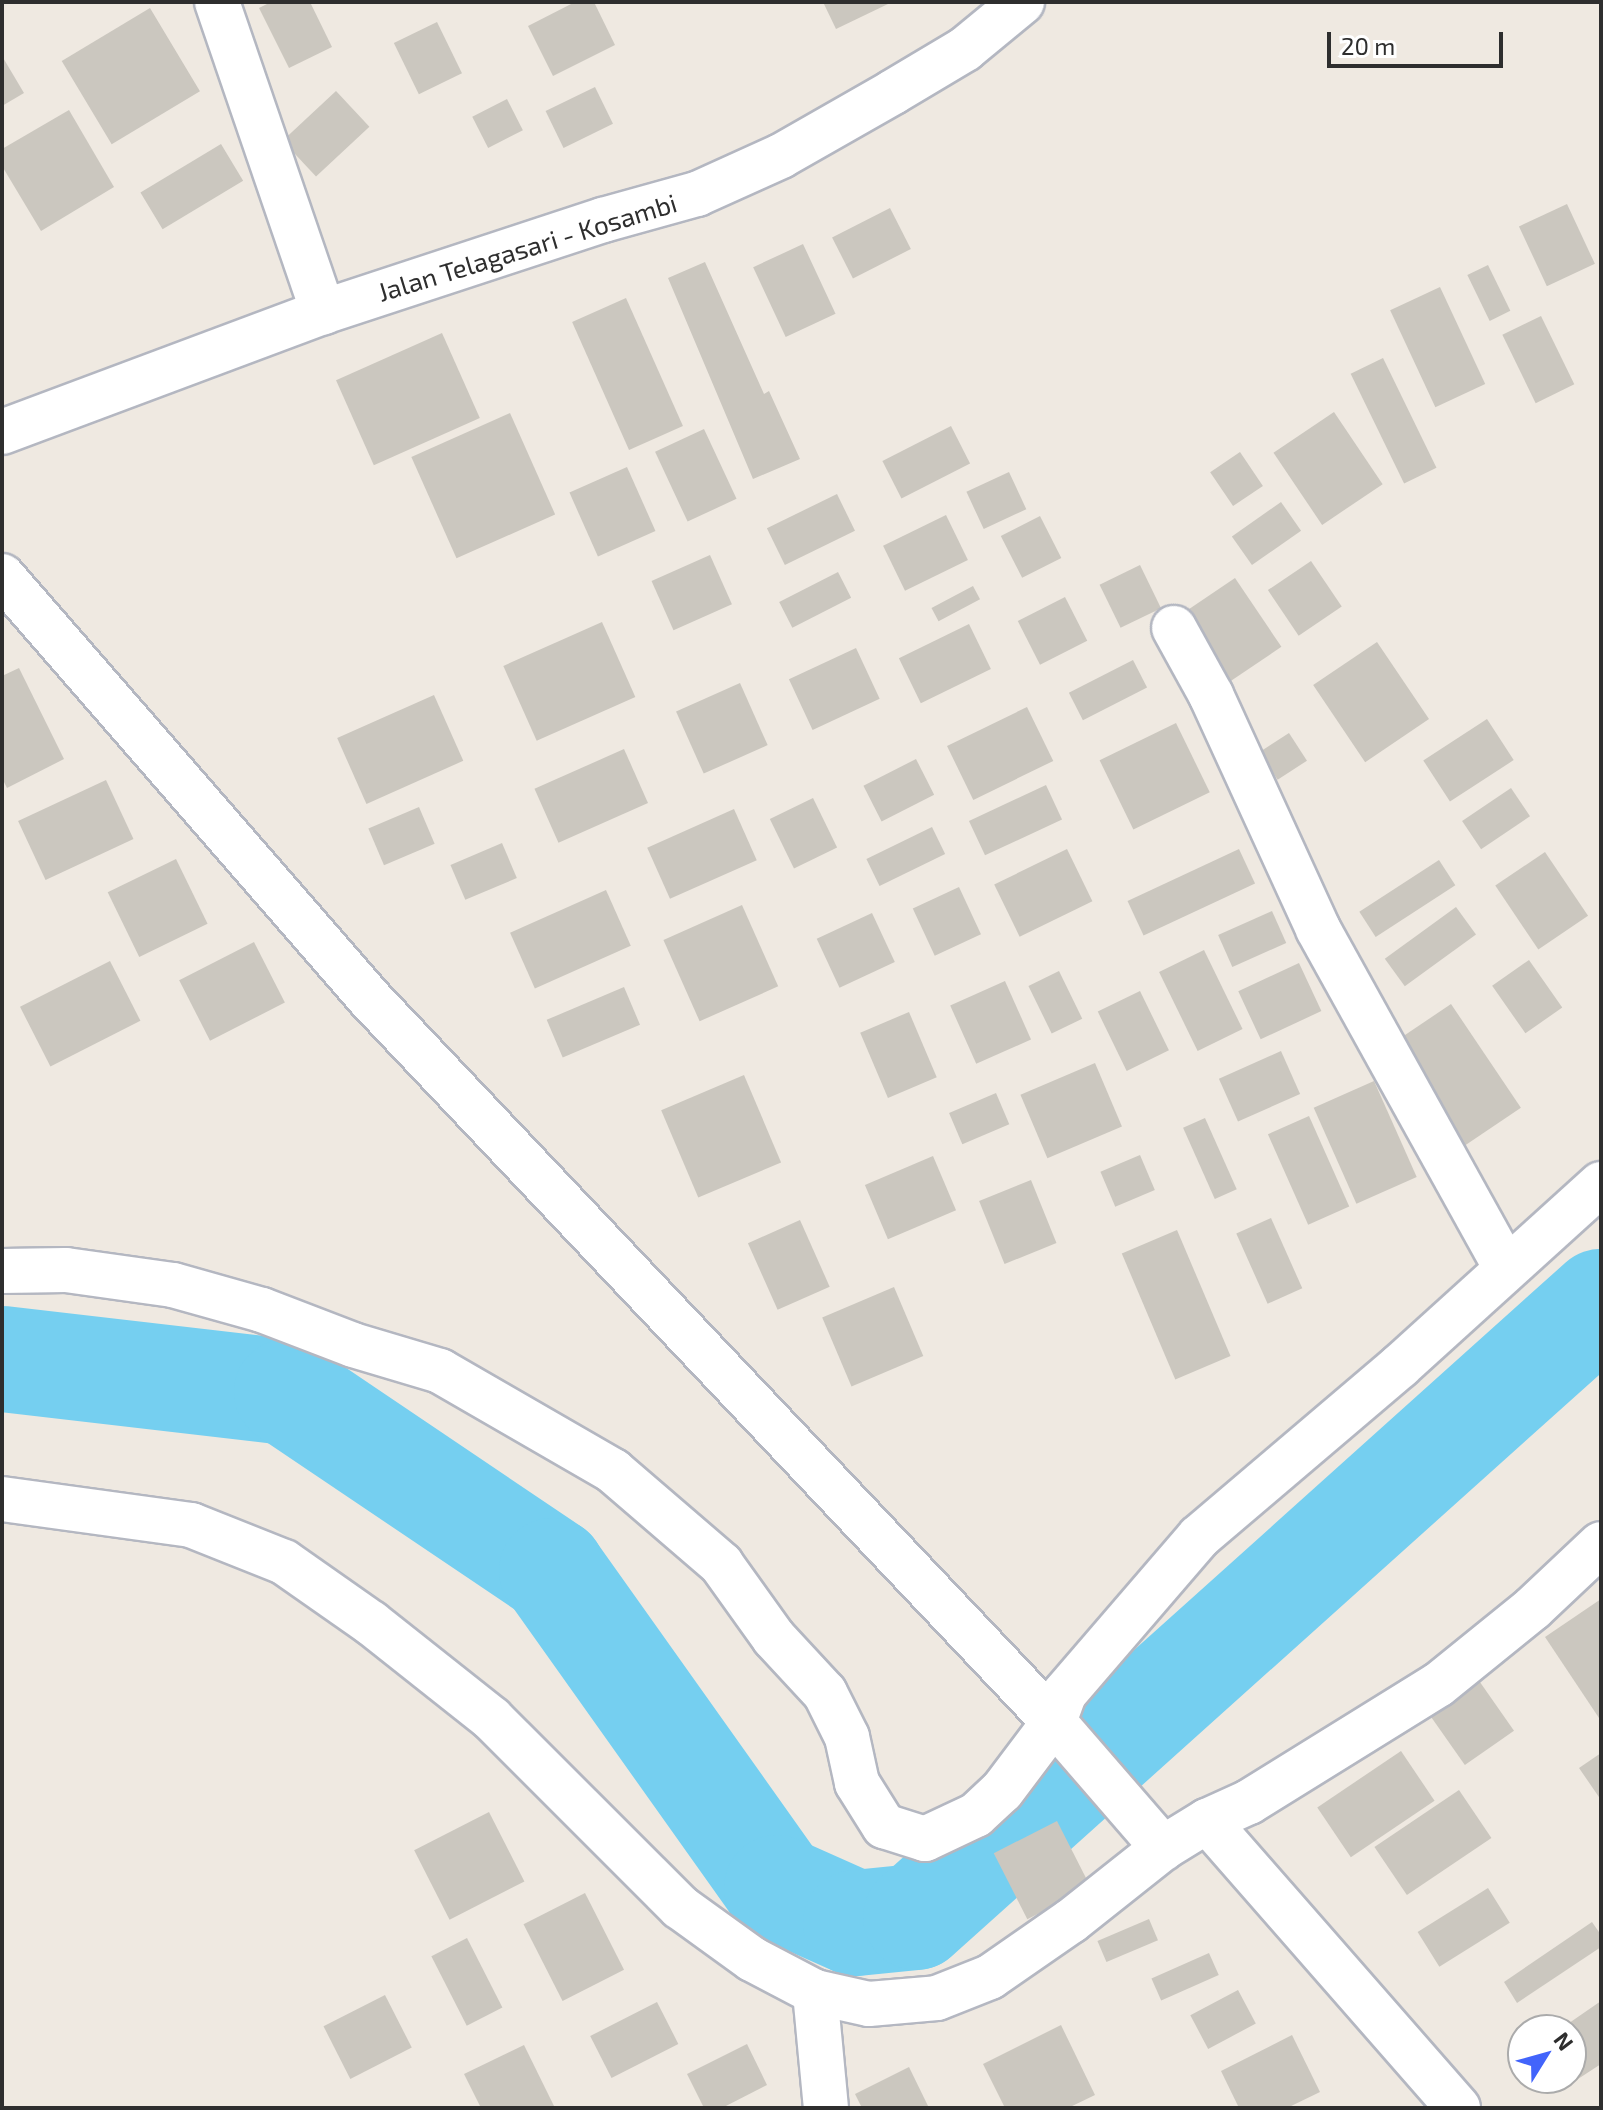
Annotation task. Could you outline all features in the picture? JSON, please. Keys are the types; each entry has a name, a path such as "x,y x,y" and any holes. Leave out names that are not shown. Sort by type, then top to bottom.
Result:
{"street":[{"path":"217,2 323,312"},
{"name":"Jalan Telagasari - Kosambi","path":"2,432 323,312 574,229 697,194 781,156 893,92 965,49 1022,2"},
{"path":"2,576 370,999 1062,1732 1149,1833"},
{"path":"1174,628 1211,695 1318,929 1506,1268"},
{"path":"2,1271 66,1270 173,1285 262,1310 353,1345 440,1371 613,1471 721,1564 774,1638 825,1693 847,1737 857,1783 864,1799 884,1826 925,1839 976,1815 1062,1732 1064,1694 1199,1537 1400,1366 1601,1184"},
{"path":"2,1499 191,1525 284,1562 371,1623 492,1719 680,1907 752,1959 815,1992 869,2004 937,1998 990,1977 1071,1921 1149,1833 1207,1821 1249,1802 1438,1685 1533,1608 1601,1544"},
{"path":"1207,1821 1458,2108"},
{"path":"815,1992 826,2108"}],"building":[{"path":"271,2 310,2 332,47 289,68 259,8"},
{"path":"575,2 594,2 615,45 553,76 528,26"},
{"path":"823,2 887,2 888,4 836,29"},
{"path":"150,8 200,91 112,144 62,61"},
{"path":"437,22 462,73 419,94 394,43"},
{"path":"2,56 24,93 2,106"},
{"path":"595,87 613,124 564,148 546,111"},
{"path":"336,91 369,127 316,177 283,141"},
{"path":"507,99 523,130 488,148 472,117"},
{"path":"69,110 114,187 41,231 2,166 2,149"},
{"path":"221,144 243,181 163,229 140,192"},
{"path":"1567,204 1595,264 1547,286 1519,226"},
{"path":"890,208 911,249 853,278 832,238"},
{"path":"803,244 836,314 786,337 753,267"},
{"path":"705,262 764,394 769,391 800,459 753,479 668,278"},
{"path":"1488,265 1510,311 1490,321 1467,275"},
{"path":"1440,287 1485,384 1435,407 1390,310"},
{"path":"626,298 683,426 629,450 572,322"},
{"path":"1541,316 1574,384 1536,403 1502,335"},
{"path":"442,333 480,418 374,465 336,380"},
{"path":"1383,358 1436,468 1404,483 1351,374"},
{"path":"1334,412 1383,484 1322,525 1273,453"},
{"path":"510,413 555,514 456,558 411,457"},
{"path":"951,426 970,463 901,498 882,461"},
{"path":"704,429 737,499 688,522 655,452"},
{"path":"1240,452 1263,486 1233,506 1210,472"},
{"path":"627,467 655,531 598,557 569,493"},
{"path":"1009,472 1026,509 984,529 966,492"},
{"path":"837,494 855,531 785,565 767,528"},
{"path":"1281,502 1301,531 1252,565 1232,536"},
{"path":"946,515 968,560 905,591 883,546"},
{"path":"1040,516 1061,558 1022,578 1001,536"},
{"path":"710,555 732,604 673,630 652,581"},
{"path":"1311,561 1342,607 1299,636 1268,590"},
{"path":"1140,565 1161,608 1121,628 1100,585"},
{"path":"838,572 851,598 792,628 779,602"},
{"path":"1235,578 1281,647 1230,681 1184,613"},
{"path":"973,586 980,599 939,621 932,608"},
{"path":"1065,597 1087,641 1040,665 1018,621"},
{"path":"602,622 635,697 537,741 503,666"},
{"path":"969,624 991,669 921,703 899,658"},
{"path":"1377,642 1429,719 1365,762 1313,685"},
{"path":"856,648 880,699 813,730 789,679"},
{"path":"1133,660 1147,688 1083,720 1069,693"},
{"path":"19,668 64,759 7,788 2,778 2,676"},
{"path":"740,683 768,745 704,774 676,711"},
{"path":"434,695 463,761 366,804 337,738"},
{"path":"1027,707 1053,761 973,800 947,746"},
{"path":"1487,719 1514,760 1450,801 1423,760"},
{"path":"1176,723 1210,792 1133,829 1100,760"},
{"path":"1289,733 1307,761 1278,780 1260,752"},
{"path":"624,749 648,803 558,843 534,789"},
{"path":"916,759 934,795 882,821 863,786"},
{"path":"106,780 133,839 46,880 18,821"},
{"path":"1046,785 1062,819 985,855 969,821"},
{"path":"1511,788 1530,816 1481,849 1462,821"},
{"path":"813,798 837,847 794,868 770,819"},
{"path":"419,807 435,844 384,865 368,828"},
{"path":"734,809 757,860 670,899 647,848"},
{"path":"932,827 945,854 880,886 866,859"},
{"path":"502,843 517,878 465,900 450,865"},
{"path":"1067,849 1092,901 1020,937 994,885"},
{"path":"1239,849 1255,883 1144,935 1128,901"},
{"path":"1545,852 1588,916 1538,949 1495,886"},
{"path":"176,859 208,924 139,957 108,892"},
{"path":"1439,860 1455,885 1376,937 1359,912"},
{"path":"959,887 981,934 935,956 913,909"},
{"path":"606,890 631,946 535,988 510,933"},
{"path":"742,905 778,986 700,1021 663,940"},
{"path":"1456,907 1476,935 1405,986 1385,959"},
{"path":"1272,911 1286,943 1232,967 1218,935"},
{"path":"872,913 895,962 840,988 817,939"},
{"path":"254,942 285,1003 210,1041 179,980"},
{"path":"1204,950 1243,1029 1198,1051 1159,972"},
{"path":"1529,960 1562,1008 1525,1033 1492,986"},
{"path":"110,961 140,1021 50,1067 20,1007"},
{"path":"1299,963 1321,1011 1261,1039 1238,991"},
{"path":"1059,971 1082,1019 1052,1034 1028,986"},
{"path":"1005,981 1031,1039 976,1064 950,1005"},
{"path":"624,987 640,1025 563,1058 547,1020"},
{"path":"1140,991 1169,1050 1127,1071 1098,1012"},
{"path":"1451,1004 1521,1108 1465,1146 1395,1042"},
{"path":"909,1012 937,1077 888,1098 860,1033"},
{"path":"1281,1051 1300,1094 1238,1122 1219,1079"},
{"path":"1095,1063 1122,1127 1047,1158 1020,1095"},
{"path":"744,1075 781,1162 698,1198 661,1110"},
{"path":"1374,1081 1417,1177 1356,1204 1314,1108"},
{"path":"996,1093 1009,1124 962,1144 949,1113"},
{"path":"1309,1116 1349,1206 1308,1225 1268,1134"},
{"path":"1205,1118 1237,1189 1215,1199 1183,1128"},
{"path":"1140,1155 1155,1190 1115,1207 1100,1172"},
{"path":"933,1156 956,1210 888,1239 865,1185"},
{"path":"1031,1180 1056,1243 1005,1264 979,1201"},
{"path":"1271,1218 1302,1288 1268,1304 1236,1233"},
{"path":"800,1220 830,1287 778,1310 748,1243"},
{"path":"1177,1230 1231,1356 1175,1380 1122,1253"},
{"path":"894,1287 923,1356 852,1387 822,1317"},
{"path":"1601,1599 1601,1716 1599,1718 1545,1637"},
{"path":"1475,1675 1514,1731 1465,1765 1426,1709"},
{"path":"1401,1751 1435,1801 1351,1857 1317,1807"},
{"path":"1601,1753 1601,1800 1579,1768"},
{"path":"1459,1790 1491,1838 1407,1895 1374,1847"},
{"path":"489,1812 524,1881 450,1920 414,1850"},
{"path":"1057,1821 1091,1887 1027,1919 994,1853"},
{"path":"1488,1888 1510,1923 1439,1967 1418,1932"},
{"path":"585,1893 624,1970 563,2001 524,1924"},
{"path":"1149,1919 1158,1940 1106,1962 1097,1941"},
{"path":"1592,1922 1601,1935 1601,1947 1517,2003 1504,1982"},
{"path":"467,1938 502,2007 467,2026 431,1956"},
{"path":"1209,1953 1219,1975 1161,2001 1151,1979"},
{"path":"1238,1990 1256,2024 1208,2049 1190,2015"},
{"path":"385,1995 412,2048 350,2079 324,2026"},
{"path":"1601,2001 1601,2064 1587,2073 1587,2014 1582,2014"},
{"path":"657,2002 678,2044 612,2078 590,2036"},
{"path":"1061,2025 1095,2095 1068,2108 1005,2108 983,2064"},
{"path":"1292,2035 1320,2092 1287,2108 1239,2108 1221,2071"},
{"path":"747,2044 767,2085 722,2108 704,2108 687,2074"},
{"path":"524,2045 554,2106 481,2108 464,2074"},
{"path":"909,2067 929,2108 862,2108 855,2094"}],"waterway":[{"path":"2,1359 287,1392 552,1571 777,1888 856,1923 916,1917 1601,1302"}]}
